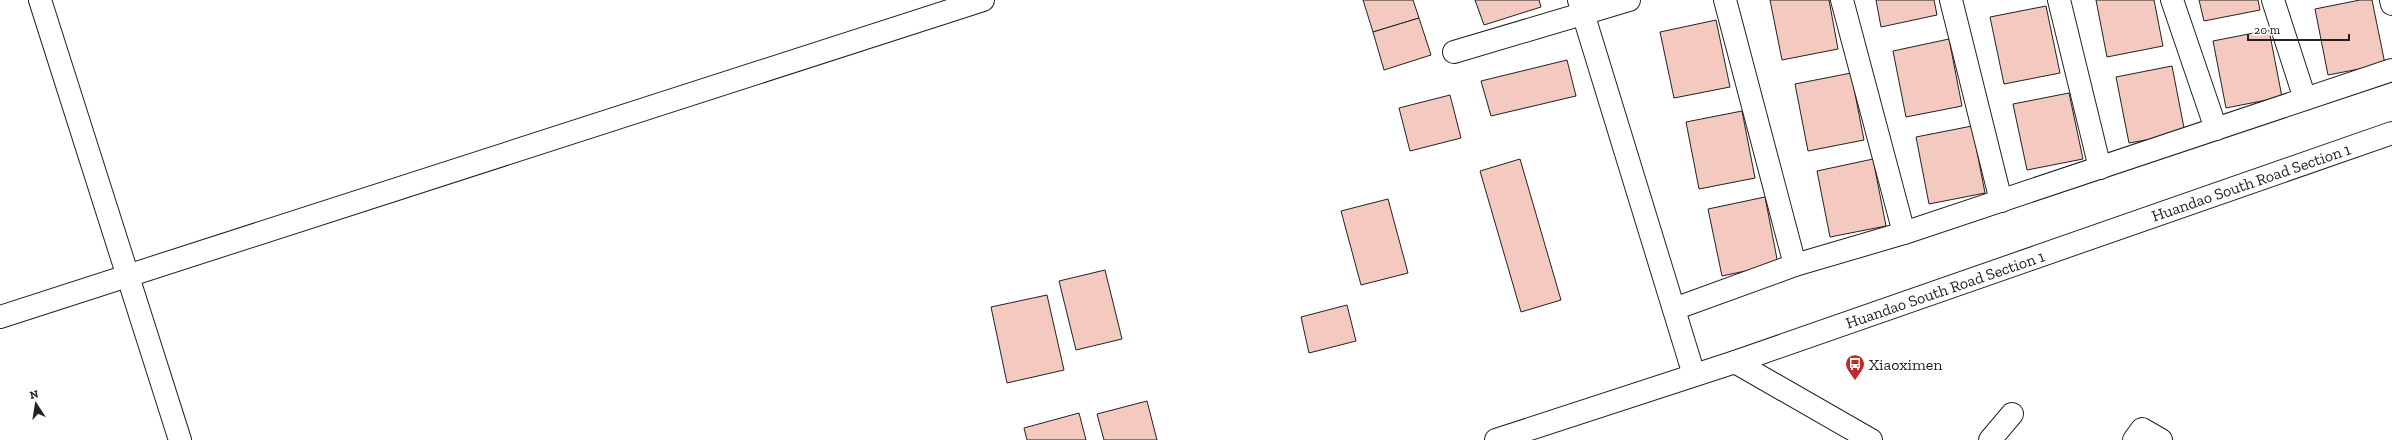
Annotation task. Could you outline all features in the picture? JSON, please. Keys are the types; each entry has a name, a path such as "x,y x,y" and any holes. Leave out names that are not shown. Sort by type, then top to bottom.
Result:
{"main road":[{"path":"40,0 180,440"},
{"path":"0,317 983,0"},
{"path":"1454,52 1581,7 1629,0"},
{"path":"1724,0 1795,265"},
{"path":"1842,0 1904,233"},
{"path":"1951,0 2000,201"},
{"path":"2059,0 2100,168"},
{"path":"2172,0 2216,129"},
{"path":"2273,0 2305,99"},
{"path":"2391,0 2392,4"},
{"path":"1581,7 1694,375"},
{"path":"1674,309 1795,265 1904,233 2392,70"},
{"name":"Huandao South Road Section 1","path":"1496,440 1735,362 2392,133"},
{"path":"1735,362 1871,440"},
{"path":"1990,440 2012,414"},
{"path":"2134,440 2142,429 2161,440"}],"building":[{"path":"1363,0 1413,0 1419,18 1373,32"},
{"path":"1475,0 1539,0 1541,7 1484,25"},
{"path":"1770,0 1829,0 1838,49 1782,60"},
{"path":"1876,0 1934,0 1937,15 1881,27"},
{"path":"2096,0 2154,0 2163,46 2107,57"},
{"path":"2199,0 2258,0 2260,10 2204,21"},
{"path":"2360,0 2372,0 2385,64 2328,75 2315,9"},
{"path":"2046,6 2060,73 2004,84 1990,17"},
{"path":"1419,18 1431,55 1384,70 1373,32"},
{"path":"1716,20 1730,87 1674,98 1660,32"},
{"path":"2269,30 2282,97 2226,108 2213,41"},
{"path":"1949,39 1962,106 1906,117 1893,51"},
{"path":"1567,60 1576,96 1491,116 1481,81"},
{"path":"2172,66 2185,133 2129,143 2116,77"},
{"path":"1851,73 1864,140 1808,151 1795,84"},
{"path":"2069,93 2083,159 2027,170 2013,104"},
{"path":"1450,95 1461,138 1410,151 1399,108"},
{"path":"1742,111 1755,178 1699,189 1686,122"},
{"path":"1972,126 1985,193 1929,204 1916,137"},
{"path":"1520,159 1561,300 1521,312 1480,171"},
{"path":"1873,159 1886,226 1830,237 1817,171"},
{"path":"1765,197 1778,264 1722,276 1708,209"},
{"path":"1388,199 1408,273 1361,285 1341,211"},
{"path":"1105,270 1122,339 1076,350 1059,281"},
{"path":"1047,295 1064,370 1007,383 991,307"},
{"path":"1347,305 1356,341 1309,353 1301,317"},
{"path":"1147,401 1157,440 1104,440 1097,414"},
{"path":"1079,413 1086,440 1027,440 1024,428"}],"place":[{"name":"Xiaoximen","path":"1855,381"}]}
